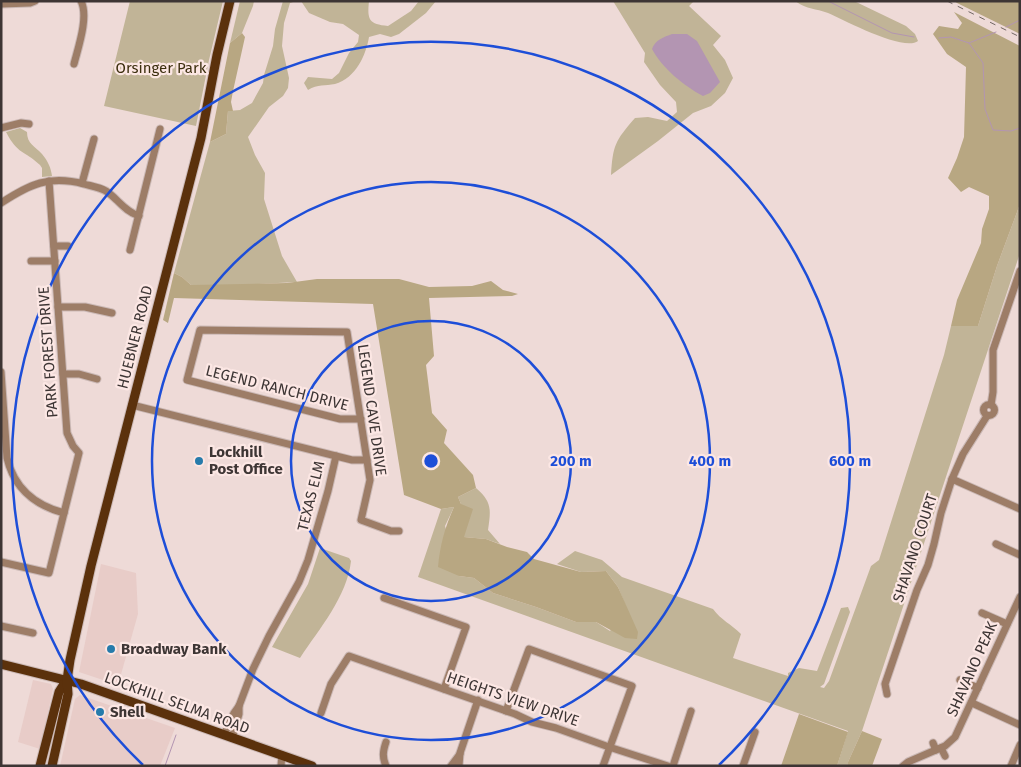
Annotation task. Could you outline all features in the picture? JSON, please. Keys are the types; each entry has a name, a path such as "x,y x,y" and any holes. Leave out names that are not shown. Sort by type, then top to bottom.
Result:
{"main road":[{"name":"HUEBNER ROAD","path":"52,766 68,694 67,680 91,566 200,138 230,1"},
{"name":"LOCKHILL SELMA ROAD","path":"1,664 67,680 95,689 282,755 292,763 312,766"},
{"name":"HUEBNER ROAD","path":"40,766 60,692 67,680"}],"street":[{"path":"1,4 30,4 35,1"},
{"path":"74,64 84,16 81,1"},
{"path":"1,128 21,123 29,124"},
{"path":"130,250 160,129"},
{"path":"82,183 94,139"},
{"path":"1,203 27,186 64,180 105,190 123,208 139,216"},
{"name":"PARK FOREST DRIVE","path":"49,181 67,433 73,446 79,453 64,514"},
{"path":"54,246 68,246"},
{"path":"31,261 55,261"},
{"name":"SHAVANO COURT","path":"887,694 886,684 917,590 928,565 952,479 963,454 987,416 984,413 984,409 987,405 991,405 993,392 993,350 1020,271"},
{"path":"58,308 85,307 112,313"},
{"name":"LEGEND CAVE DRIVE","path":"187,380 200,330 347,332 370,480 361,520 391,531 399,531"},
{"path":"1,372 7,458 11,471 18,484 32,499 44,507 64,514 49,573 1,562"},
{"path":"63,374 79,374 97,379"},
{"name":"LEGEND RANCH DRIVE","path":"187,380 340,419 361,419"},
{"name":"TEXAS ELM","path":"132,405 336,456 308,560 299,582 253,669 239,706 234,713 228,736"},
{"path":"336,456 358,461 367,460"},
{"path":"952,479 1019,508"},
{"path":"996,544 1020,555"},
{"name":"SHAVANO PEAK","path":"903,766 955,737 1020,596"},
{"path":"384,598 466,627 444,689"},
{"path":"982,613 1007,624"},
{"path":"1,626 33,633"},
{"path":"506,710 529,649 632,686 603,766"},
{"name":"HEIGHTS VIEW DRIVE","path":"321,713 331,684 349,656 506,710 532,722 556,728 668,766"},
{"path":"960,680 978,688"},
{"path":"459,766 460,754 478,700"},
{"path":"972,703 1020,725"},
{"path":"673,766 691,711"},
{"path":"743,766 755,732"},
{"path":"386,742 383,759 386,766"},
{"path":"1010,766 1020,745"},
{"path":"937,747 945,756"},
{"path":"451,766 460,754"},
{"path":"280,766 282,755"}],"shaded area":[{"path":"954,1 1020,1 1020,34 957,3"},
{"path":"954,12 1020,46 1020,204 997,266 978,326 951,326 957,300 981,243 982,229 989,209 989,196 969,187 961,192 948,178 964,137 966,67 947,54 933,34 939,26 958,29 962,23"},
{"path":"242,33 245,37 231,102 233,111 228,111 226,134 210,142 230,43"},
{"path":"672,34 687,34 697,41 720,82 710,93 703,96 688,87 674,76 656,56 652,49 655,43"},
{"path":"174,273 191,285 287,283 317,279 399,279 429,287 472,286 491,281 503,290 518,294 512,296 429,298 434,356 426,365 432,413 447,430 444,443 473,475 476,488 458,497 461,504 473,509 464,537 486,539 527,552 534,559 581,572 606,571 618,587 638,632 637,639 625,638 596,622 576,622 493,593 474,578 459,576 438,567 443,536 454,507 441,509 404,495 373,304 174,298 168,323 163,320"},
{"path":"101,564 136,573 138,614 118,685 79,672"},
{"path":"33,680 51,684 53,689 40,749 18,742"},
{"path":"80,695 175,728 160,766 60,766 75,699"},
{"path":"799,714 848,732 837,766 781,766"},
{"path":"862,731 882,739 872,766 848,766 848,762"}],"green space":[{"name":"Orsinger Park","path":"130,1 223,1 196,126 104,106"},
{"path":"240,1 254,1 242,33 230,43"},
{"path":"283,1 296,1 290,3 284,23 282,46 289,78 288,88 283,96 269,107 248,137 265,173 264,199 282,256 297,282 191,285 174,273 210,142 226,134 228,111 240,110 252,103 263,83"},
{"path":"301,1 369,1 368,13 371,20 377,24 388,26 411,11 419,1 436,1 426,13 399,34 391,37 380,34 369,37 359,65 349,77 335,84 318,86 308,90 304,83 308,77 332,79 339,73 349,53 358,42 359,35 343,24 330,22 309,13"},
{"path":"613,1 694,1 689,6 721,36 713,45 725,60 733,78 725,93 711,106 693,113 611,175 616,144 635,118 648,117 667,121 677,112 676,102 660,85 644,62 645,53"},
{"path":"795,1 854,1 906,26 915,34 918,41 911,43 888,39"},
{"path":"20,128 27,132 30,142 46,159 52,176 42,177 40,165 18,149 6,132"},
{"path":"1020,204 1020,253 862,731 848,766 837,766 848,731 418,577 441,509 454,507 445,526 459,576 474,578 493,593 576,622 596,622 610,631 627,609 618,587 606,571 581,572 557,564 575,551 602,560 622,577 713,609 741,634 733,658 788,676 788,673 799,668 817,671 841,608 848,607 850,612 824,684 820,687 824,688 829,681 871,566 879,560 944,355 951,326 978,326 997,266"},
{"path":"476,488 488,502 490,517 488,530 500,544 486,539 464,537 461,504 458,497"},
{"path":"320,548 349,558 351,561 344,587 338,600 300,658 272,647 308,584"}],"waterway":[{"path":"828,1 892,33 914,37"},
{"path":"1006,27 1020,20"},
{"path":"969,43 996,32"},
{"path":"939,38 951,37 969,43 983,63 985,109 993,130 1011,131 1020,128"},
{"path":"165,766 176,735"}],"railway":[{"path":"947,1 1020,37"}],"place":[{"name":"Lockhill Post Office","path":"199,461"},
{"name":"Broadway Bank","path":"111,649"},
{"name":"Shell","path":"100,712"}]}
